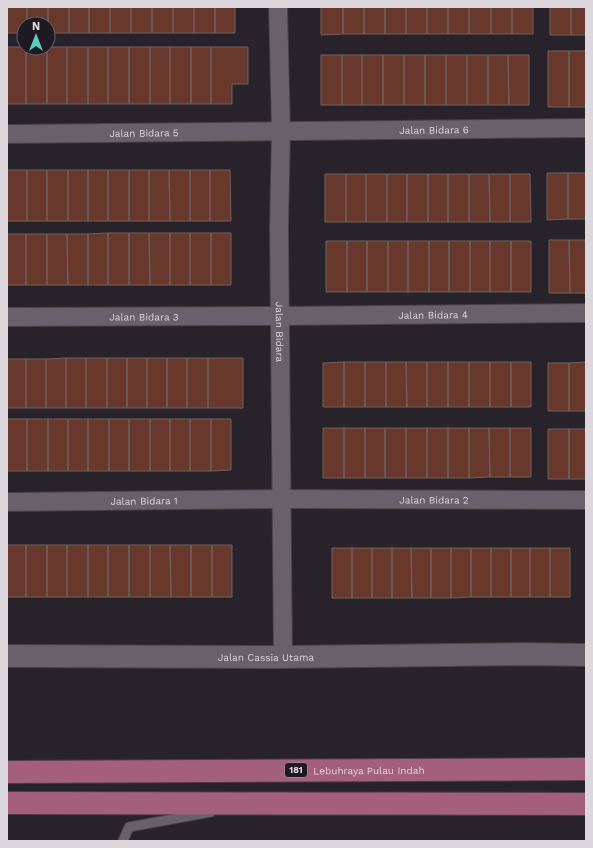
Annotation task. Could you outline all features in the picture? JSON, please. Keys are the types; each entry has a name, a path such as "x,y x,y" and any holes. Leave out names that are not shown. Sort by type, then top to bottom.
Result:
{"main road":[{"name":"Lebuhraya Pulau Indah","path":"7,772 586,769"},
{"path":"7,803 586,804"}],"street":[{"name":"Jalan Bidara","path":"278,7 281,130 279,226 283,657"},
{"name":"Jalan Bidara 6","path":"281,130 586,128"},
{"name":"Jalan Bidara 5","path":"7,134 281,130"},
{"name":"Jalan Bidara 4","path":"280,316 586,313"},
{"name":"Jalan Bidara 3","path":"7,317 280,316"},
{"name":"Jalan Bidara 2","path":"282,499 586,500"},
{"name":"Jalan Bidara 1","path":"7,502 282,499"},
{"name":"Jalan Cassia Utama","path":"526,654 586,641"},
{"name":"Jalan Cassia Utama","path":"7,656 283,657 526,654 586,655"}],"lane":[{"path":"123,841 129,828 257,804"}],"building":[{"path":"7,7 27,7 27,16 16,16 16,33 7,33"},
{"path":"27,7 48,7 48,16 27,16"},
{"path":"48,7 69,7 69,33 56,33 56,16 48,16"},
{"path":"69,7 89,7 89,33 69,33"},
{"path":"89,7 110,7 110,33 89,33"},
{"path":"110,7 131,7 131,33 110,33"},
{"path":"131,7 152,7 152,33 131,33"},
{"path":"152,7 173,7 173,33 152,33"},
{"path":"173,7 194,7 194,33 173,33"},
{"path":"194,7 215,7 215,33 194,33"},
{"path":"215,7 235,7 235,33 215,33"},
{"path":"321,7 343,7 343,34 321,35"},
{"path":"343,7 364,7 364,34 343,34"},
{"path":"364,7 385,7 385,34 364,34"},
{"path":"385,7 406,7 406,34 385,34"},
{"path":"406,7 427,7 427,34 406,34"},
{"path":"427,7 448,7 448,34 427,34"},
{"path":"448,7 469,7 469,34 448,34"},
{"path":"469,7 491,7 491,34 469,34"},
{"path":"491,7 512,7 512,34 491,34"},
{"path":"512,7 533,7 533,34 512,34"},
{"path":"550,7 571,7 571,35 550,35"},
{"path":"571,7 586,7 586,35 571,35"},
{"path":"7,47 16,47 16,56 26,56 26,104 7,104"},
{"path":"56,47 67,47 67,104 47,104 47,56 56,56"},
{"path":"67,47 88,47 88,104 67,104"},
{"path":"88,47 108,47 108,104 88,104"},
{"path":"108,47 129,47 129,104 108,104"},
{"path":"129,47 150,47 150,104 129,104"},
{"path":"150,47 170,47 170,104 150,104"},
{"path":"170,47 191,47 191,104 170,104"},
{"path":"191,47 211,47 211,104 191,104"},
{"path":"211,47 248,47 248,84 232,84 232,104 211,104"},
{"path":"548,51 569,51 569,107 548,107"},
{"path":"569,51 586,51 586,107 569,107"},
{"path":"321,55 342,55 342,105 321,105"},
{"path":"342,55 362,55 362,105 342,105"},
{"path":"362,55 383,55 383,105 362,105"},
{"path":"383,55 404,55 404,105 383,105"},
{"path":"404,55 425,55 425,105 404,105"},
{"path":"425,55 446,55 446,105 425,105"},
{"path":"446,55 467,55 467,105 446,105"},
{"path":"467,55 488,55 488,105 467,105"},
{"path":"488,55 508,55 509,105 488,105"},
{"path":"508,55 529,55 529,105 509,105"},
{"path":"26,56 47,56 47,104 26,104"},
{"path":"7,170 27,170 27,221 7,221"},
{"path":"27,170 47,170 47,221 27,221"},
{"path":"47,170 68,170 68,221 47,221"},
{"path":"68,170 88,170 88,221 68,221"},
{"path":"88,170 108,170 108,221 88,221"},
{"path":"108,170 129,170 129,221 108,221"},
{"path":"129,170 149,170 149,221 129,221"},
{"path":"149,170 169,170 170,221 149,221"},
{"path":"169,170 190,170 190,221 170,221"},
{"path":"190,170 210,170 210,221 190,221"},
{"path":"210,170 230,170 231,221 210,221"},
{"path":"547,173 568,173 568,219 547,220"},
{"path":"568,173 586,173 586,219 568,219"},
{"path":"325,174 346,174 346,222 325,222"},
{"path":"346,174 366,174 366,222 346,222"},
{"path":"366,174 387,174 387,222 366,222"},
{"path":"387,174 407,174 407,222 387,222"},
{"path":"407,174 428,174 428,222 407,222"},
{"path":"428,174 448,174 448,222 428,222"},
{"path":"448,174 469,174 469,222 448,222"},
{"path":"469,174 489,174 490,222 469,222"},
{"path":"489,174 510,174 510,222 490,222"},
{"path":"510,174 530,174 531,222 510,222"},
{"path":"108,233 129,233 129,285 108,285"},
{"path":"108,233 108,285 88,285 88,234"},
{"path":"129,233 149,233 150,285 129,285"},
{"path":"149,233 170,233 170,285 150,285"},
{"path":"170,233 190,233 190,285 170,285"},
{"path":"190,233 211,233 211,285 190,285"},
{"path":"211,233 231,233 231,285 211,285"},
{"path":"7,234 26,234 26,285 7,285"},
{"path":"26,234 47,234 47,285 26,285"},
{"path":"47,234 67,234 68,285 47,285"},
{"path":"67,234 88,234 88,285 68,285"},
{"path":"549,240 569,240 570,293 549,293"},
{"path":"569,240 586,240 586,293 570,293"},
{"path":"326,241 347,241 347,292 326,292"},
{"path":"347,241 367,241 367,292 347,292"},
{"path":"367,241 388,241 388,292 367,292"},
{"path":"388,241 408,241 408,292 388,292"},
{"path":"408,241 429,241 429,292 408,292"},
{"path":"429,241 449,241 449,292 429,292"},
{"path":"449,241 470,241 470,292 449,292"},
{"path":"470,241 490,241 490,292 470,292"},
{"path":"490,241 511,241 511,292 490,292"},
{"path":"511,241 531,241 531,292 511,292"},
{"path":"66,358 86,358 86,408 66,408"},
{"path":"66,358 66,408 46,408 46,359"},
{"path":"86,358 107,358 107,408 86,408"},
{"path":"107,358 127,358 127,408 107,408"},
{"path":"127,358 147,358 147,408 127,408"},
{"path":"147,358 167,358 167,408 147,408"},
{"path":"167,358 187,358 187,408 167,408"},
{"path":"187,358 208,358 208,408 187,408"},
{"path":"208,358 243,358 243,408 208,408"},
{"path":"7,359 26,359 26,408 7,408"},
{"path":"26,359 46,359 46,408 26,408"},
{"path":"344,362 344,407 323,407 323,363"},
{"path":"344,362 365,362 365,407 344,407"},
{"path":"365,362 386,362 386,407 365,407"},
{"path":"386,362 406,362 407,407 386,407"},
{"path":"406,362 427,362 427,407 407,407"},
{"path":"427,362 448,362 448,407 427,407"},
{"path":"448,362 469,362 469,407 448,407"},
{"path":"469,362 490,362 490,407 469,407"},
{"path":"490,362 511,362 511,407 490,407"},
{"path":"511,362 531,362 531,407 511,407"},
{"path":"586,362 586,411 569,411 569,363"},
{"path":"548,363 569,363 569,411 548,411"},
{"path":"7,419 27,419 27,471 7,471"},
{"path":"27,419 48,419 48,471 27,471"},
{"path":"48,419 68,419 68,471 48,471"},
{"path":"68,419 88,419 88,471 68,471"},
{"path":"88,419 109,419 109,471 88,471"},
{"path":"109,419 129,419 129,471 109,471"},
{"path":"129,419 150,419 150,471 129,471"},
{"path":"150,419 170,419 170,471 150,471"},
{"path":"170,419 190,419 190,471 170,471"},
{"path":"190,419 211,419 211,471 190,471"},
{"path":"211,419 231,419 231,470 211,471"},
{"path":"323,428 344,428 344,478 323,478"},
{"path":"344,428 365,428 365,478 344,478"},
{"path":"365,428 385,428 385,478 365,478"},
{"path":"385,428 406,428 406,478 385,478"},
{"path":"406,428 427,428 427,478 406,478"},
{"path":"427,428 448,428 448,478 427,478"},
{"path":"448,428 469,428 469,478 448,478"},
{"path":"469,428 489,428 490,477 469,478"},
{"path":"489,428 510,428 510,477 490,477"},
{"path":"510,428 531,428 531,477 510,477"},
{"path":"548,429 569,429 569,479 548,479"},
{"path":"569,429 586,429 586,479 569,479"},
{"path":"7,545 26,545 26,597 7,597"},
{"path":"26,545 47,545 47,597 26,597"},
{"path":"47,545 67,545 67,597 47,597"},
{"path":"67,545 88,545 88,597 67,597"},
{"path":"88,545 108,545 108,597 88,597"},
{"path":"108,545 129,545 129,597 108,597"},
{"path":"129,545 150,545 150,597 129,597"},
{"path":"150,545 170,545 171,597 150,597"},
{"path":"170,545 191,545 191,597 171,597"},
{"path":"191,545 212,545 212,597 191,597"},
{"path":"212,545 232,545 232,597 212,597"},
{"path":"332,548 352,548 352,598 332,598"},
{"path":"352,548 372,548 372,598 352,598"},
{"path":"372,548 392,548 392,598 372,598"},
{"path":"392,548 411,548 412,598 392,598"},
{"path":"411,548 431,548 431,598 412,598"},
{"path":"431,548 451,548 451,598 431,598"},
{"path":"451,548 471,548 471,597 451,598"},
{"path":"471,548 491,548 491,597 471,597"},
{"path":"491,548 511,548 511,597 491,597"},
{"path":"511,548 530,548 530,597 511,597"},
{"path":"530,548 550,548 550,597 530,597"},
{"path":"550,548 570,548 570,597 550,597"}]}
